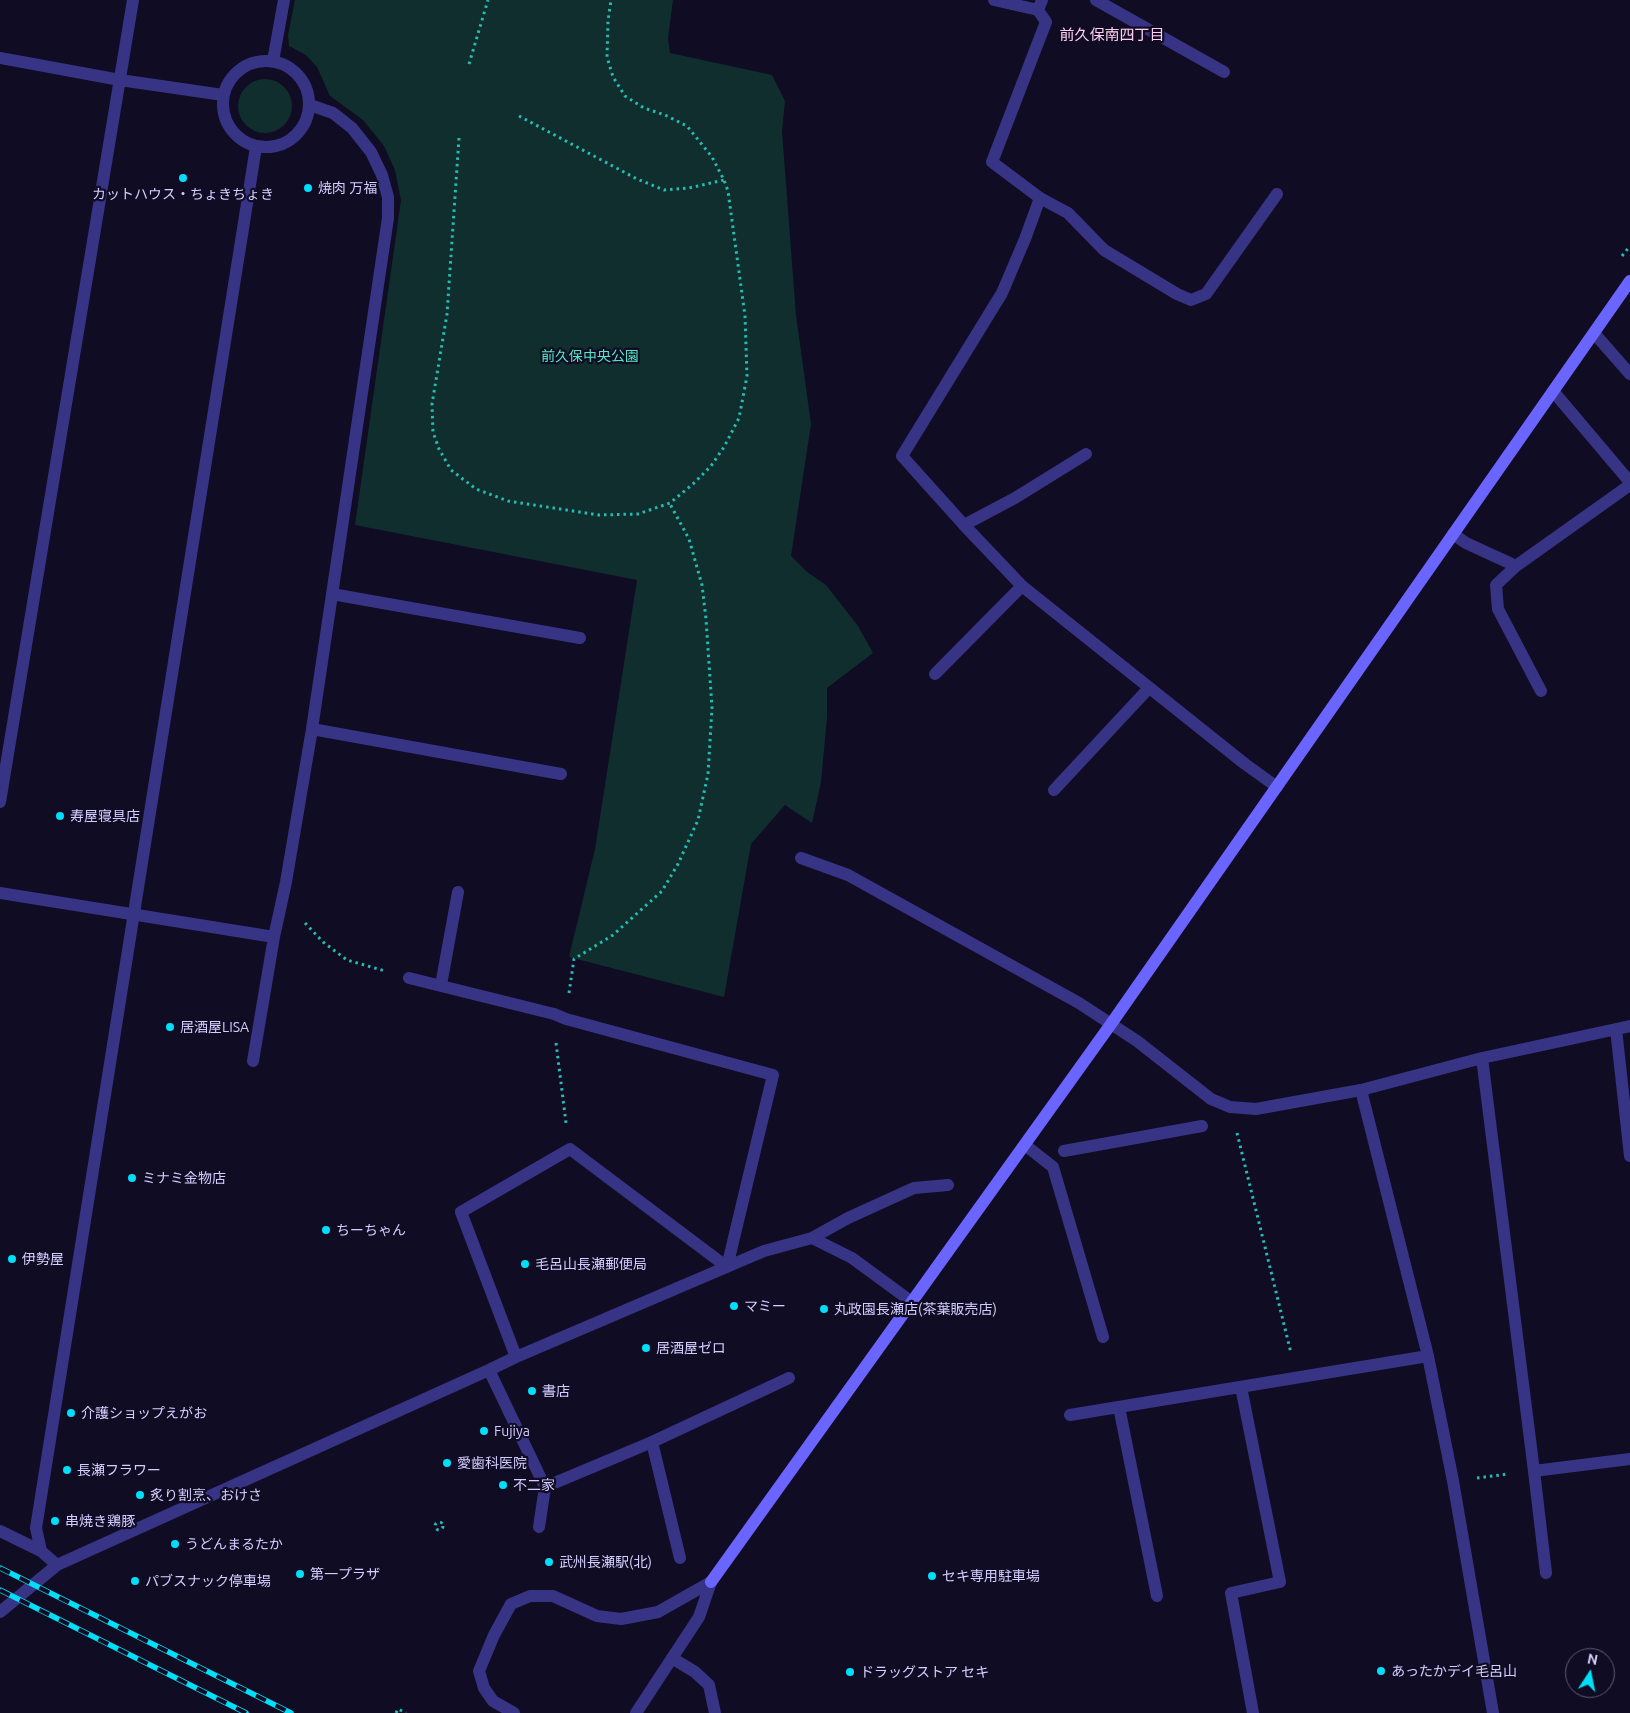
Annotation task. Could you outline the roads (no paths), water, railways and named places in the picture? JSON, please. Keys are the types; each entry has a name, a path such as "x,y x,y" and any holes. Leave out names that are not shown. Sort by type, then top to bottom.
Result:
{"street":[{"path":"0,802 133,0"},
{"path":"274,61 284,0"},
{"path":"994,0 1040,5 1046,22 992,162 1040,198 1068,212 1104,250 1177,294 1191,300 1206,294 1277,194"},
{"path":"1096,0 1224,72"},
{"path":"0,58 120,80 223,95"},
{"path":"274,61 291,67 302,78 308,90 310,105 304,126 296,136 286,143 272,146 256,146 241,141 232,132 222,108 223,95 231,78 244,67 260,62 274,61"},
{"path":"253,1061 312,729 388,218 388,197 382,175 371,152 352,128 333,113 310,105"},
{"path":"41,1551 36,1528 256,146"},
{"path":"1040,198 1002,293 902,456 1022,586 1277,788"},
{"path":"636,1713 699,1617 711,1582 1111,1024 1630,281"},
{"path":"1594,333 1630,374"},
{"path":"1541,691 1498,609 1496,585 1516,566 1630,483 1553,391"},
{"path":"964,525 1015,498 1086,454"},
{"path":"1453,534 1466,543 1516,566"},
{"path":"935,674 1022,586"},
{"path":"332,594 580,638"},
{"path":"1054,790 1149,688"},
{"path":"312,729 561,774"},
{"path":"801,858 848,875 1079,1003 1137,1041 1211,1099 1230,1107 1256,1109 1361,1090 1482,1058 1630,1026"},
{"path":"441,985 458,892"},
{"path":"0,893 274,937"},
{"path":"409,978 560,1016 773,1076 727,1267"},
{"path":"1616,1029 1630,1156"},
{"path":"1482,1058 1546,1573"},
{"path":"1361,1090 1428,1356 1453,1481 1493,1713"},
{"path":"1064,1151 1202,1126"},
{"path":"1025,1145 1053,1167 1103,1338"},
{"path":"516,1357 462,1212 570,1149 727,1267"},
{"path":"0,1612 57,1565 516,1357 764,1251 812,1238 848,1218 914,1188 948,1185"},
{"path":"812,1238 852,1258 912,1302"},
{"path":"1070,1415 1428,1356"},
{"path":"489,1370 545,1487 539,1527"},
{"path":"545,1487 652,1442 789,1378"},
{"path":"1241,1387 1280,1582 1231,1593 1253,1713"},
{"path":"1119,1407 1157,1596"},
{"path":"652,1442 680,1558"},
{"path":"1534,1471 1630,1459"},
{"path":"0,1532 41,1551 57,1565"},
{"path":"514,1713 493,1701 484,1688 479,1671 494,1635 511,1604 530,1596 553,1596 597,1616 621,1619 658,1612 711,1582"},
{"path":"672,1658 696,1672 709,1685 715,1713"}],"railway":[{"path":"0,1568 291,1713"},
{"path":"0,1590 246,1713"}],"place":[{"name":"カットハウス・ちょきちょき","path":"183,178"},
{"name":"焼肉 万福","path":"308,188"},
{"name":"寿屋寝具店","path":"60,816"},
{"name":"居酒屋LISA","path":"170,1027"},
{"name":"ミナミ金物店","path":"132,1178"},
{"name":"ちーちゃん","path":"326,1230"},
{"name":"伊勢屋","path":"12,1259"},
{"name":"毛呂山長瀬郵便局","path":"525,1264"},
{"name":"マミー","path":"734,1306"},
{"name":"丸政園長瀬店(茶葉販売店)","path":"824,1309"},
{"name":"居酒屋ゼロ","path":"646,1348"},
{"name":"書店","path":"532,1391"},
{"name":"介護ショップえがお","path":"71,1413"},
{"name":"Fujiya","path":"484,1431"},
{"name":"愛歯科医院","path":"447,1463"},
{"name":"長瀬フラワー","path":"67,1470"},
{"name":"不二家","path":"503,1485"},
{"name":"炙り割烹、おけさ","path":"140,1495"},
{"name":"串焼き鶏豚","path":"55,1521"},
{"name":"うどんまるたか","path":"175,1544"},
{"name":"武州長瀬駅(北)","path":"549,1562"},
{"name":"第一プラザ","path":"300,1574"},
{"name":"セキ専用駐車場","path":"932,1576"},
{"name":"パブスナック停車場","path":"135,1581"},
{"name":"あったかデイ毛呂山","path":"1381,1671"},
{"name":"ドラッグストア セキ","path":"850,1672"}],"district":[{"name":"前久保南四丁目","path":"1112,35"}],"park label":[{"name":"前久保中央公園","path":"590,356"}]}
